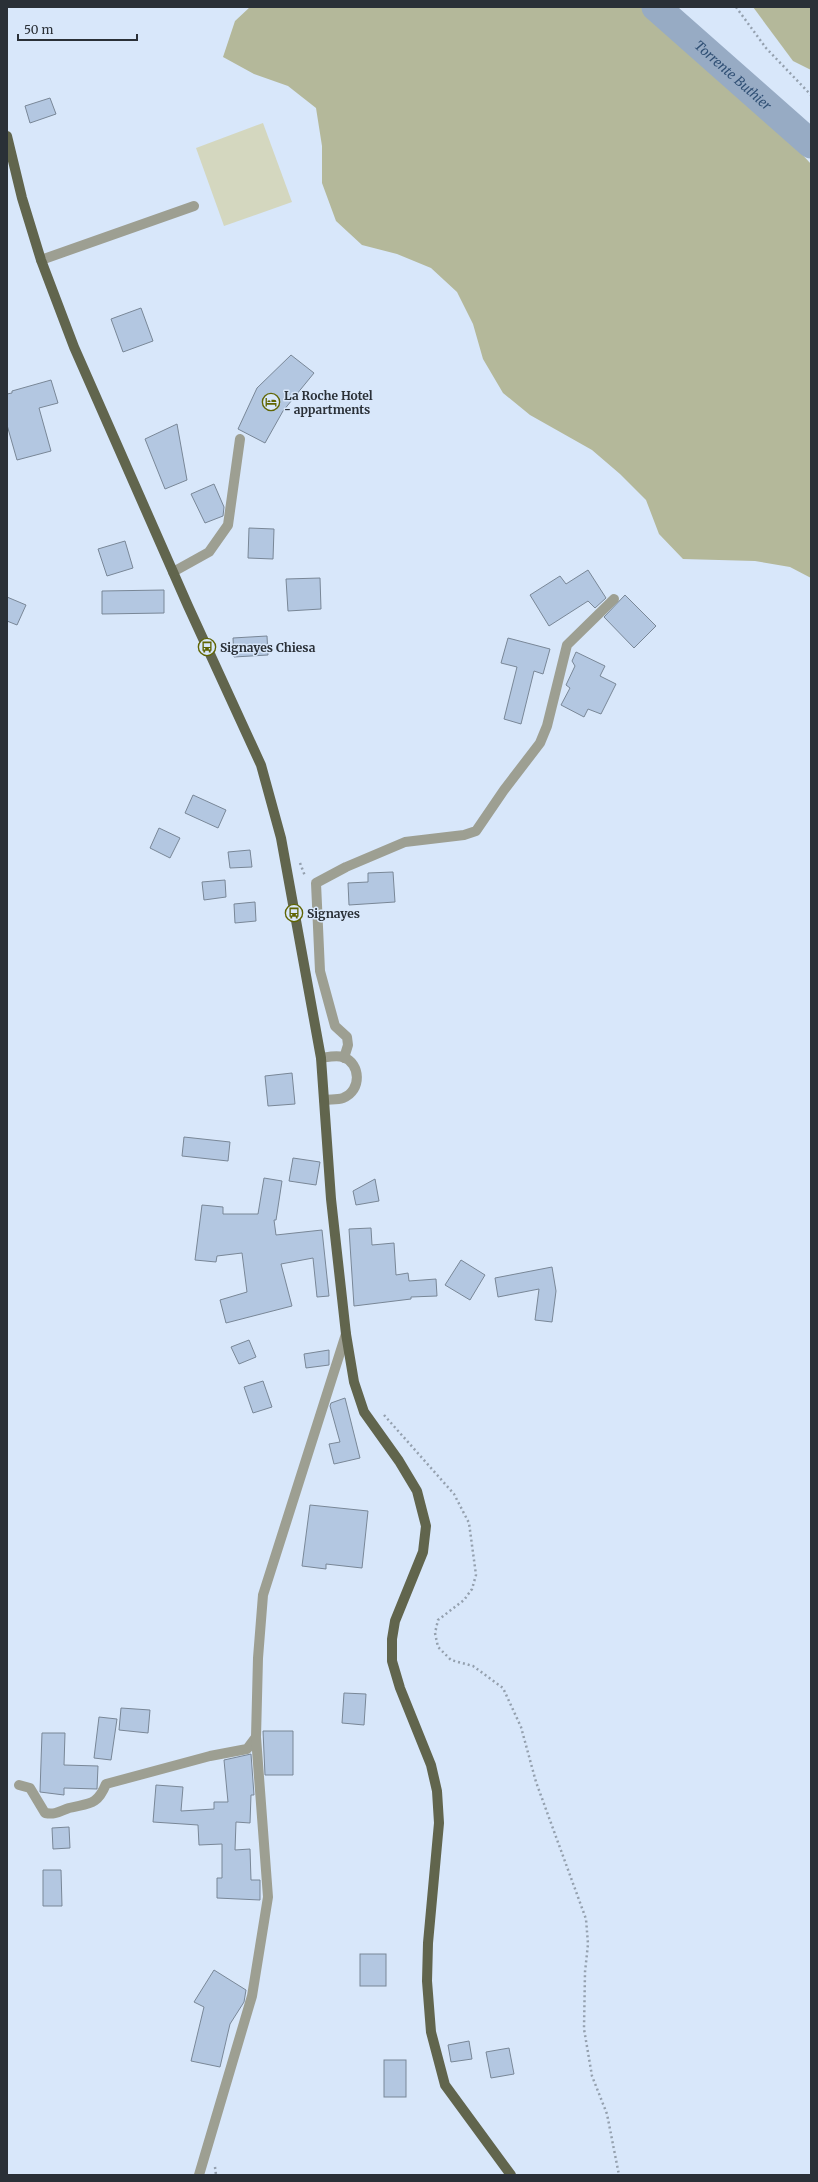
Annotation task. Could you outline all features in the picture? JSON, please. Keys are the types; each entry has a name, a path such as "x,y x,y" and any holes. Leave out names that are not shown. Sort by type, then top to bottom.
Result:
{"main road":[{"path":"7,136 22,198 41,260 74,348 173,572 261,765 282,838 321,1058 331,1199 346,1334 354,1382 364,1412 399,1461 417,1490 426,1526 423,1552 395,1621 392,1661 400,1688 431,1765 439,1807 440,1823 428,1943 427,1981 431,2032 445,2085 511,2175"}],"street":[{"path":"41,260 194,206"},
{"path":"173,572 209,552 228,525 240,439"},
{"path":"344,1058 348,1045 347,1037 335,1026 320,972 316,883 352,864 405,842 464,835 476,831 504,790 540,743 547,726 567,645 614,599"},
{"path":"321,1058 338,1056 344,1058 350,1062 357,1074 354,1088 344,1098 324,1100"},
{"path":"199,2175 252,1996 268,1897 256,1737 258,1658 263,1595 346,1334"},
{"path":"19,1785 30,1788 45,1813 54,1815 68,1808 90,1804 101,1796 106,1784 210,1756 247,1749 256,1737"}],"path":[{"path":"736,7 766,48 811,95"},
{"path":"299,860 303,875 316,883"},
{"path":"379,1410 454,1494 469,1523 476,1575 472,1589 464,1600 438,1620 435,1633 438,1647 451,1660 473,1666 503,1688 521,1727 536,1782 586,1919 588,1944 585,1972 584,2029 592,2076 606,2114 619,2175"}],"green space":[{"path":"250,7 642,7 757,106 811,164 811,578 790,567 755,561 683,559 659,534 646,500 620,474 592,450 530,415 503,393 483,359 473,324 457,292 431,268 397,254 362,245 336,221 322,183 322,146 316,108 288,86 254,74 223,57 235,21"},
{"path":"753,7 811,7 811,70 793,61"},
{"path":"263,123 292,202 224,226 196,148"}],"building":[{"path":"50,98 56,114 30,123 25,106"},
{"path":"141,308 153,341 123,352 111,319"},
{"path":"291,355 314,373 283,411 265,443 238,429 257,388"},
{"path":"51,380 58,403 39,408 51,451 17,460 7,425 7,394 12,393 12,391"},
{"path":"177,424 187,480 165,489 145,439"},
{"path":"214,484 224,507 223,516 205,523 191,494"},
{"path":"249,528 274,529 273,559 248,558"},
{"path":"125,541 133,568 107,576 98,549"},
{"path":"588,570 606,598 595,608 588,601 549,626 530,595 560,576 566,584"},
{"path":"320,578 321,609 288,611 286,579"},
{"path":"164,590 164,613 102,614 102,591"},
{"path":"625,595 656,626 634,648 604,617"},
{"path":"7,597 26,605 17,625 7,621"},
{"path":"267,636 268,655 234,657 233,638"},
{"path":"508,638 550,649 543,674 534,671 521,724 504,719 517,667 501,663"},
{"path":"576,652 605,666 600,676 616,684 601,714 588,709 584,717 561,705 570,688 566,685 575,666 572,661"},
{"path":"193,795 226,810 218,828 185,813"},
{"path":"159,828 180,838 170,858 150,848"},
{"path":"250,850 252,867 230,868 228,852"},
{"path":"393,872 395,902 349,905 348,883 368,882 368,873"},
{"path":"225,880 226,897 204,900 202,882"},
{"path":"255,902 256,921 235,923 234,904"},
{"path":"292,1073 295,1104 268,1106 265,1076"},
{"path":"184,1137 230,1142 228,1161 182,1156"},
{"path":"293,1158 320,1162 316,1185 289,1181"},
{"path":"264,1178 282,1181 276,1220 274,1220 276,1235 322,1230 329,1296 317,1297 313,1258 281,1264 292,1306 226,1323 220,1300 247,1292 242,1253 217,1256 216,1262 195,1260 202,1205 223,1207 223,1214 258,1214"},
{"path":"375,1179 379,1201 356,1205 353,1191"},
{"path":"371,1228 372,1245 394,1243 396,1275 408,1273 409,1281 436,1279 437,1296 411,1297 411,1299 354,1306 349,1229"},
{"path":"461,1260 485,1275 470,1300 445,1285"},
{"path":"552,1267 556,1291 552,1322 535,1320 539,1289 498,1297 495,1278"},
{"path":"249,1340 256,1357 239,1364 231,1347"},
{"path":"329,1350 329,1365 306,1368 304,1354"},
{"path":"263,1381 272,1407 253,1413 244,1387"},
{"path":"345,1398 360,1458 334,1464 329,1444 340,1442 330,1406 331,1403"},
{"path":"310,1505 368,1511 362,1568 326,1564 326,1569 302,1566"},
{"path":"344,1693 366,1694 364,1725 342,1723"},
{"path":"121,1708 150,1710 148,1733 119,1730"},
{"path":"99,1717 117,1719 111,1760 94,1758"},
{"path":"263,1731 293,1731 293,1775 265,1775"},
{"path":"42,1733 65,1733 64,1765 98,1766 97,1789 64,1788 64,1795 40,1792"},
{"path":"251,1754 254,1795 251,1795 250,1823 236,1822 235,1850 250,1849 251,1880 260,1880 260,1900 217,1898 217,1878 222,1878 222,1844 199,1845 198,1825 153,1822 156,1785 183,1787 181,1811 214,1809 214,1802 228,1802 224,1760"},
{"path":"69,1827 70,1848 53,1849 52,1828"},
{"path":"43,1870 61,1870 62,1906 43,1906"},
{"path":"360,1954 386,1954 386,1986 360,1986"},
{"path":"214,1970 246,1990 244,2002 230,2024 220,2067 191,2061 204,2007 194,2002"},
{"path":"469,2041 472,2059 451,2062 448,2045"},
{"path":"509,2048 514,2074 491,2078 486,2052"},
{"path":"384,2060 406,2060 406,2097 384,2097"}],"waterway":[{"name":"Torrente Buthier","path":"656,7 811,144"}],"place":[{"name":"La Roche Hotel - appartments","path":"271,402"},
{"name":"Signayes Chiesa","path":"207,647"},
{"name":"Signayes","path":"294,913"}]}
